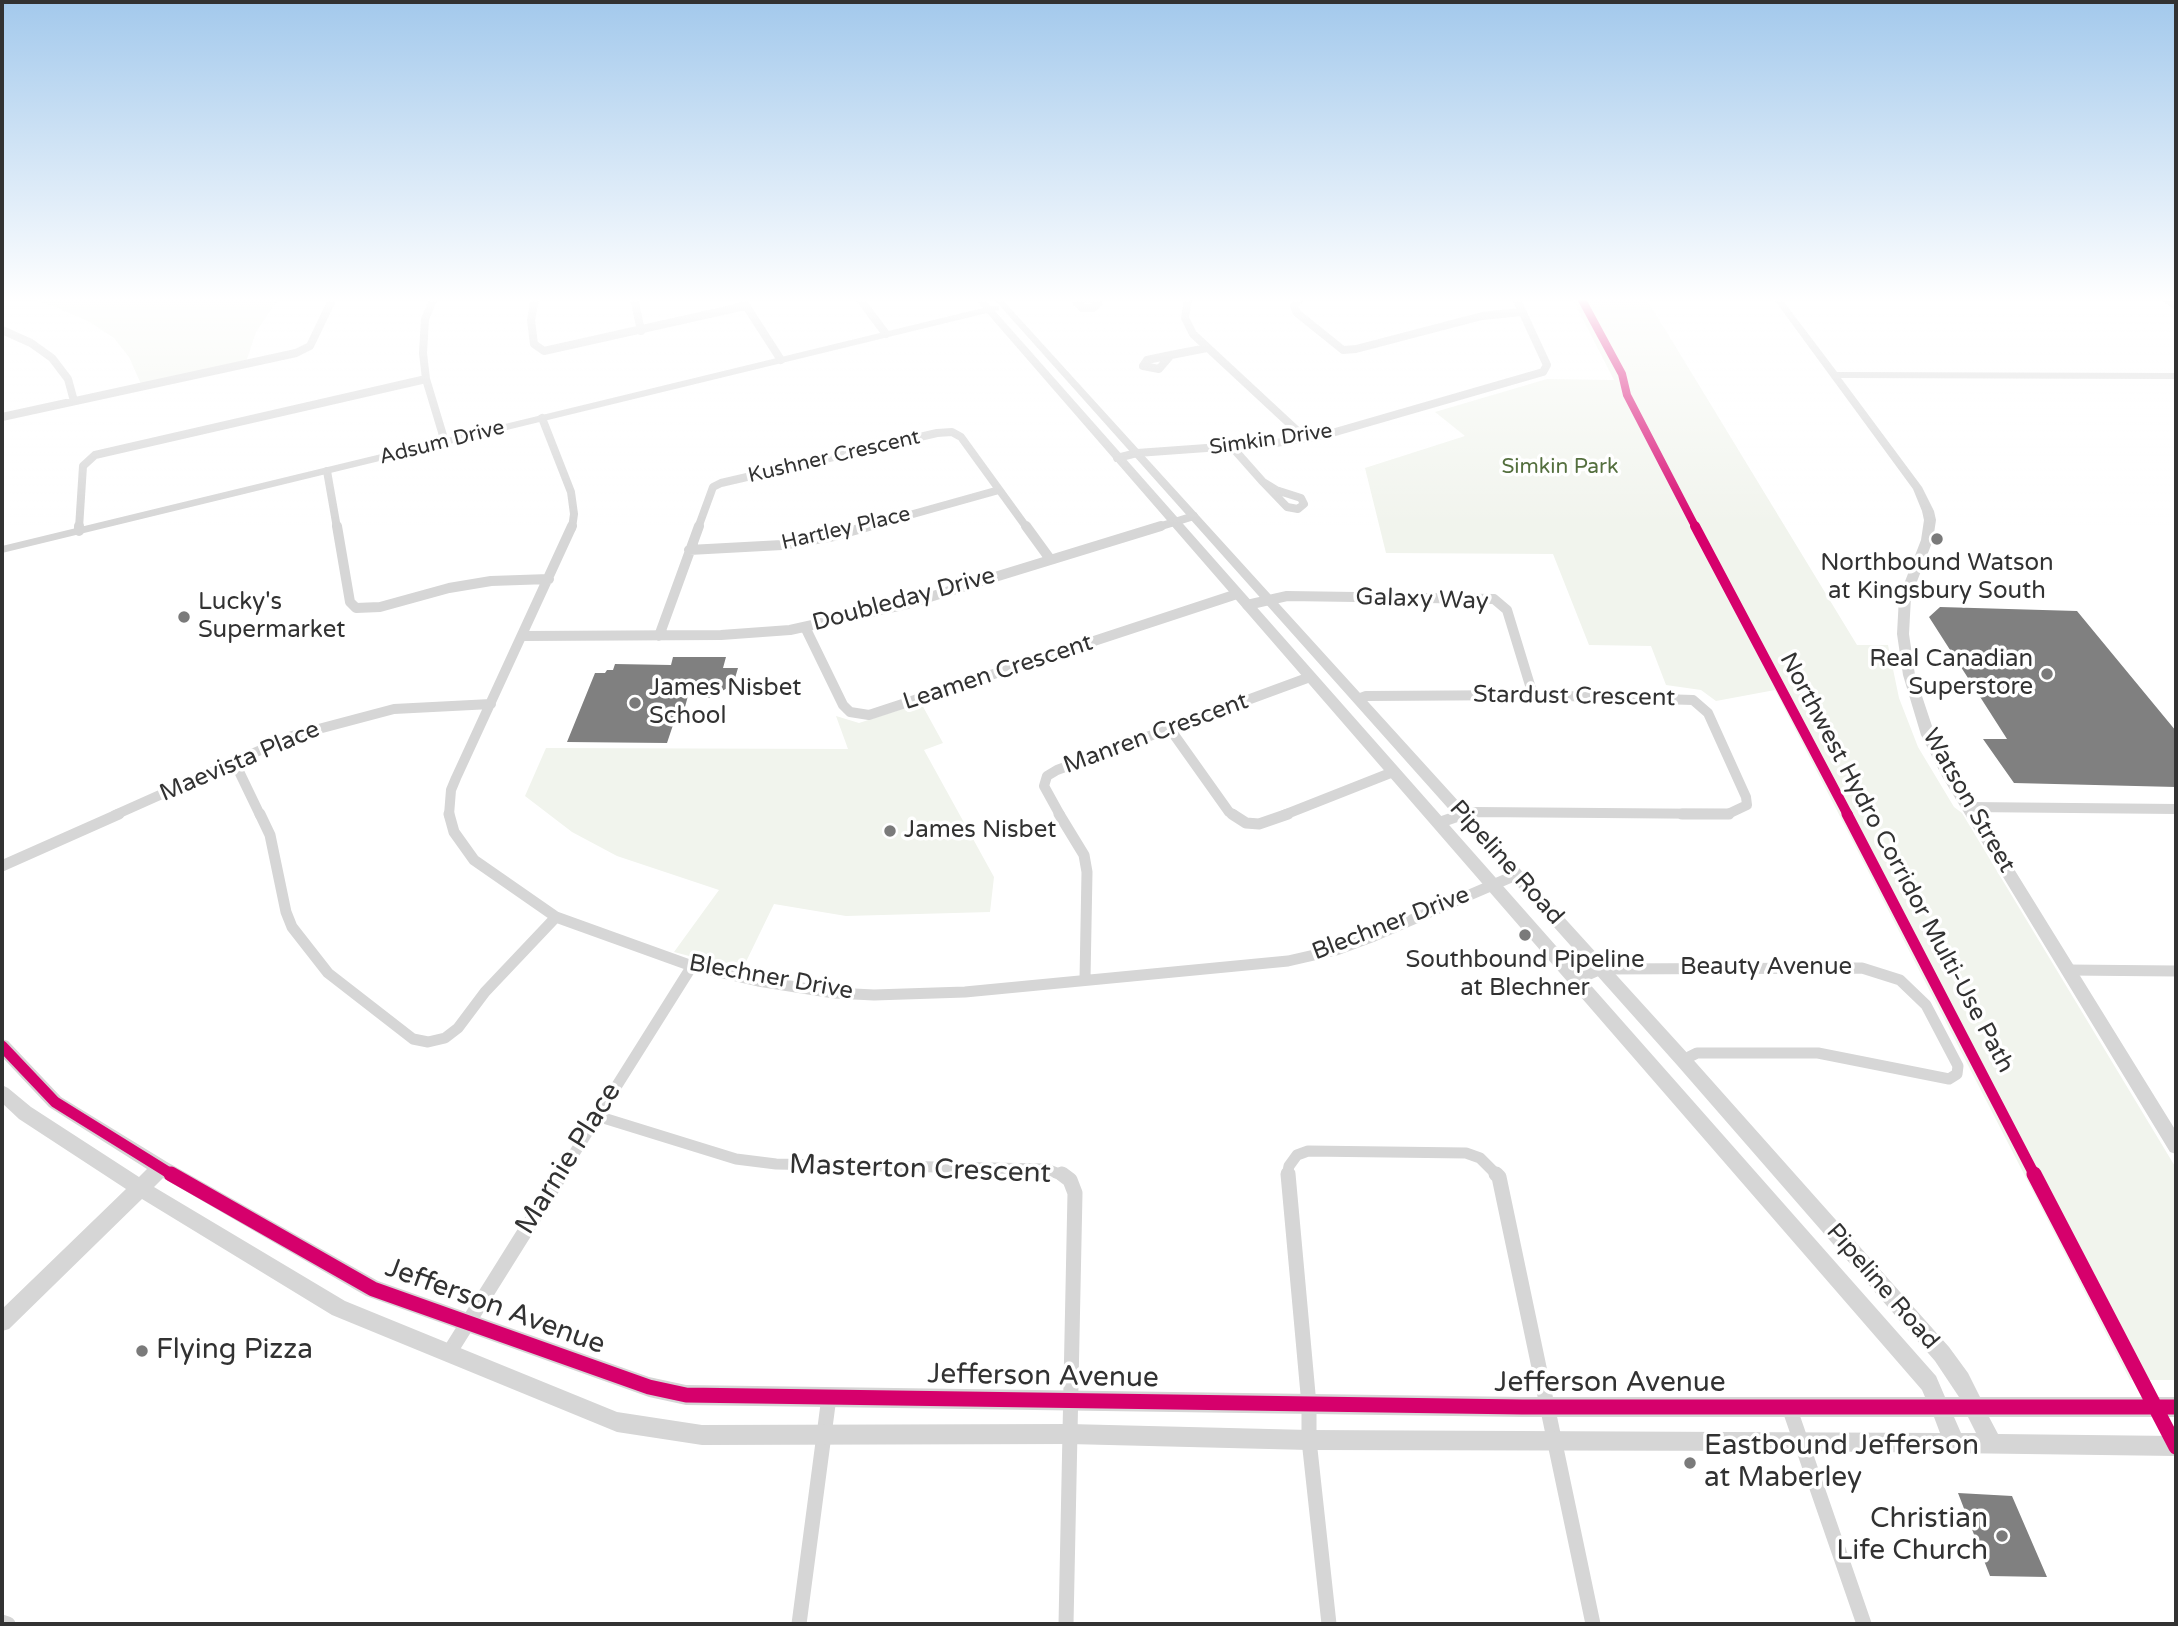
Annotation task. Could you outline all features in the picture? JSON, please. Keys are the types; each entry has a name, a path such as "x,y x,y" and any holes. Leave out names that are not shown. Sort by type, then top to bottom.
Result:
{"street":[{"path":"64,374 74,401"},
{"path":"2,417 196,374"},
{"path":"426,374 445,442"},
{"name":"Adsum Drive","path":"2,550 724,374"},
{"name":"Pipeline Road","path":"1050,374 1117,458 1929,1383 1955,1443"},
{"name":"Pipeline Road","path":"1061,374 1137,453 1268,598 1683,1060 1941,1353 1961,1380 1992,1444"},
{"path":"1236,374 1305,438"},
{"name":"Simkin Drive","path":"1117,458 1137,453 1232,447 1305,438 1358,426 1537,374"},
{"path":"1832,374 2176,376"},
{"name":"Watson Street","path":"1832,374 1918,489 1928,511 1930,520 1927,540 1905,597 1903,634 1916,704 1948,775 2176,1146"},
{"path":"79,531 83,467 95,455 426,379"},
{"name":"Blechner Drive","path":"542,418 571,492 574,514 572,529 451,789 448,811 451,824 463,847 474,860 556,916 692,966 758,981 834,993 874,995 965,992 1288,961 1336,950 1374,936 1516,875"},
{"name":"Kushner Crescent","path":"659,636 709,494 721,483 937,433 952,432 961,437 1051,559"},
{"path":"1232,447 1263,482 1287,507 1298,509 1304,504 1301,498 1276,490 1263,482"},
{"path":"327,471 350,602 356,608 380,607 449,588 491,581 549,579"},
{"name":"Hartley Place","path":"689,550 782,545 835,536 999,490"},
{"name":"Doubleday Drive","path":"523,636 721,635 805,627 896,607 1194,516"},
{"name":"Galaxy Way","path":"1242,600 1300,596 1494,599 1507,610 1534,695"},
{"name":"Leamen Crescent","path":"805,627 843,705 850,712 869,715 1242,600"},
{"name":"Manren Crescent","path":"1085,979 1087,872 1084,855 1047,794 1044,786 1047,776 1056,770 1310,677"},
{"name":"Stardust Crescent","path":"1358,699 1366,696 1534,695 1693,700 1708,713 1746,797 1746,805 1728,814 1462,814 1438,823"},
{"name":"Maevista Place","path":"2,866 292,736 367,714 428,705 491,704"},
{"path":"1170,729 1229,812 1246,823 1259,824 1272,820 1393,772"},
{"path":"234,761 270,835 286,912 292,927 328,973 413,1040 428,1042 444,1038 458,1028 485,992 556,916"},
{"path":"1969,807 2176,809"},
{"name":"Marnie Place","path":"449,1353 692,966"},
{"name":"Beauty Avenue","path":"1576,980 1601,969 1862,968 1900,980 1926,1005 1958,1066 1957,1074 1949,1079 1818,1052 1697,1053 1683,1060"},
{"path":"2068,970 2176,971"},
{"name":"Jefferson Avenue","path":"2,1046 55,1102 161,1168 373,1289 649,1387 686,1395 1549,1408 2176,1407"},
{"path":"2,1093 25,1114 140,1188 339,1308 617,1422 702,1435 1069,1434 1309,1440 1800,1441 2176,1446"},
{"name":"Masterton Crescent","path":"597,1116 736,1159 776,1164 1046,1169 1061,1173 1070,1180 1074,1193 1072,1400"},
{"path":"1329,1624 1309,1440 1309,1405 1287,1178 1289,1166 1297,1155 1308,1151 1466,1153 1480,1158 1493,1168 1499,1177 1592,1624"},
{"path":"2,1322 161,1168"},
{"path":"799,1624 827,1433 829,1397"},
{"path":"1066,1624 1072,1400"},
{"path":"1789,1407 1864,1624"},
{"path":"2,1622 8,1624"}],"green space":[{"path":"137,374 189,374 141,384"},
{"name":"Simkin Park","path":"1611,374 1692,374 1857,645 1888,645 1899,698 1918,747 1954,807 1962,813 2176,1168 2176,1380 2130,1380 1775,690 1716,701 1701,690 1666,685 1651,646 1589,645 1553,554 1386,553 1365,468 1465,436 1435,412 1547,379 1614,380"},
{"path":"921,703 943,743 924,750 994,877 990,912 846,916 774,904 742,970 674,952 719,890 617,856 572,832 525,796 546,748 848,749 836,716 859,723"}],"building":[{"name":"Real Canadian Superstore","path":"1940,607 2077,611 2176,731 2176,787 2014,783 1983,739 2007,739 1929,617"},
{"name":"James Nisbet School","path":"673,657 726,657 723,668 738,668 733,685 709,698 702,692 689,692 685,707 679,707 667,743 567,742 595,673 613,670 615,664 671,665"},
{"name":"Christian Life Church","path":"1958,1493 2012,1496 2047,1577 1990,1576"}],"cycle path":[{"name":"Northwest Hydro Corridor Multi-Use Path","path":"1622,374 1627,395 1657,455 2176,1447"},
{"path":"2,1046 55,1102 161,1168 373,1289 649,1387 686,1395 1522,1407 2176,1407"}],"place":[{"name":"Northbound Watson at Kingsbury South","path":"1937,539"},
{"name":"Lucky's Supermarket","path":"184,617"},
{"name":"Real Canadian Superstore","path":"2047,674"},
{"name":"James Nisbet School","path":"635,703"},
{"name":"James Nisbet","path":"890,831"},
{"name":"Southbound Pipeline at Blechner","path":"1525,935"},
{"name":"Flying Pizza","path":"142,1351"},
{"name":"Eastbound Jefferson at Maberley","path":"1690,1463"},
{"name":"Christian Life Church","path":"2002,1536"}]}
